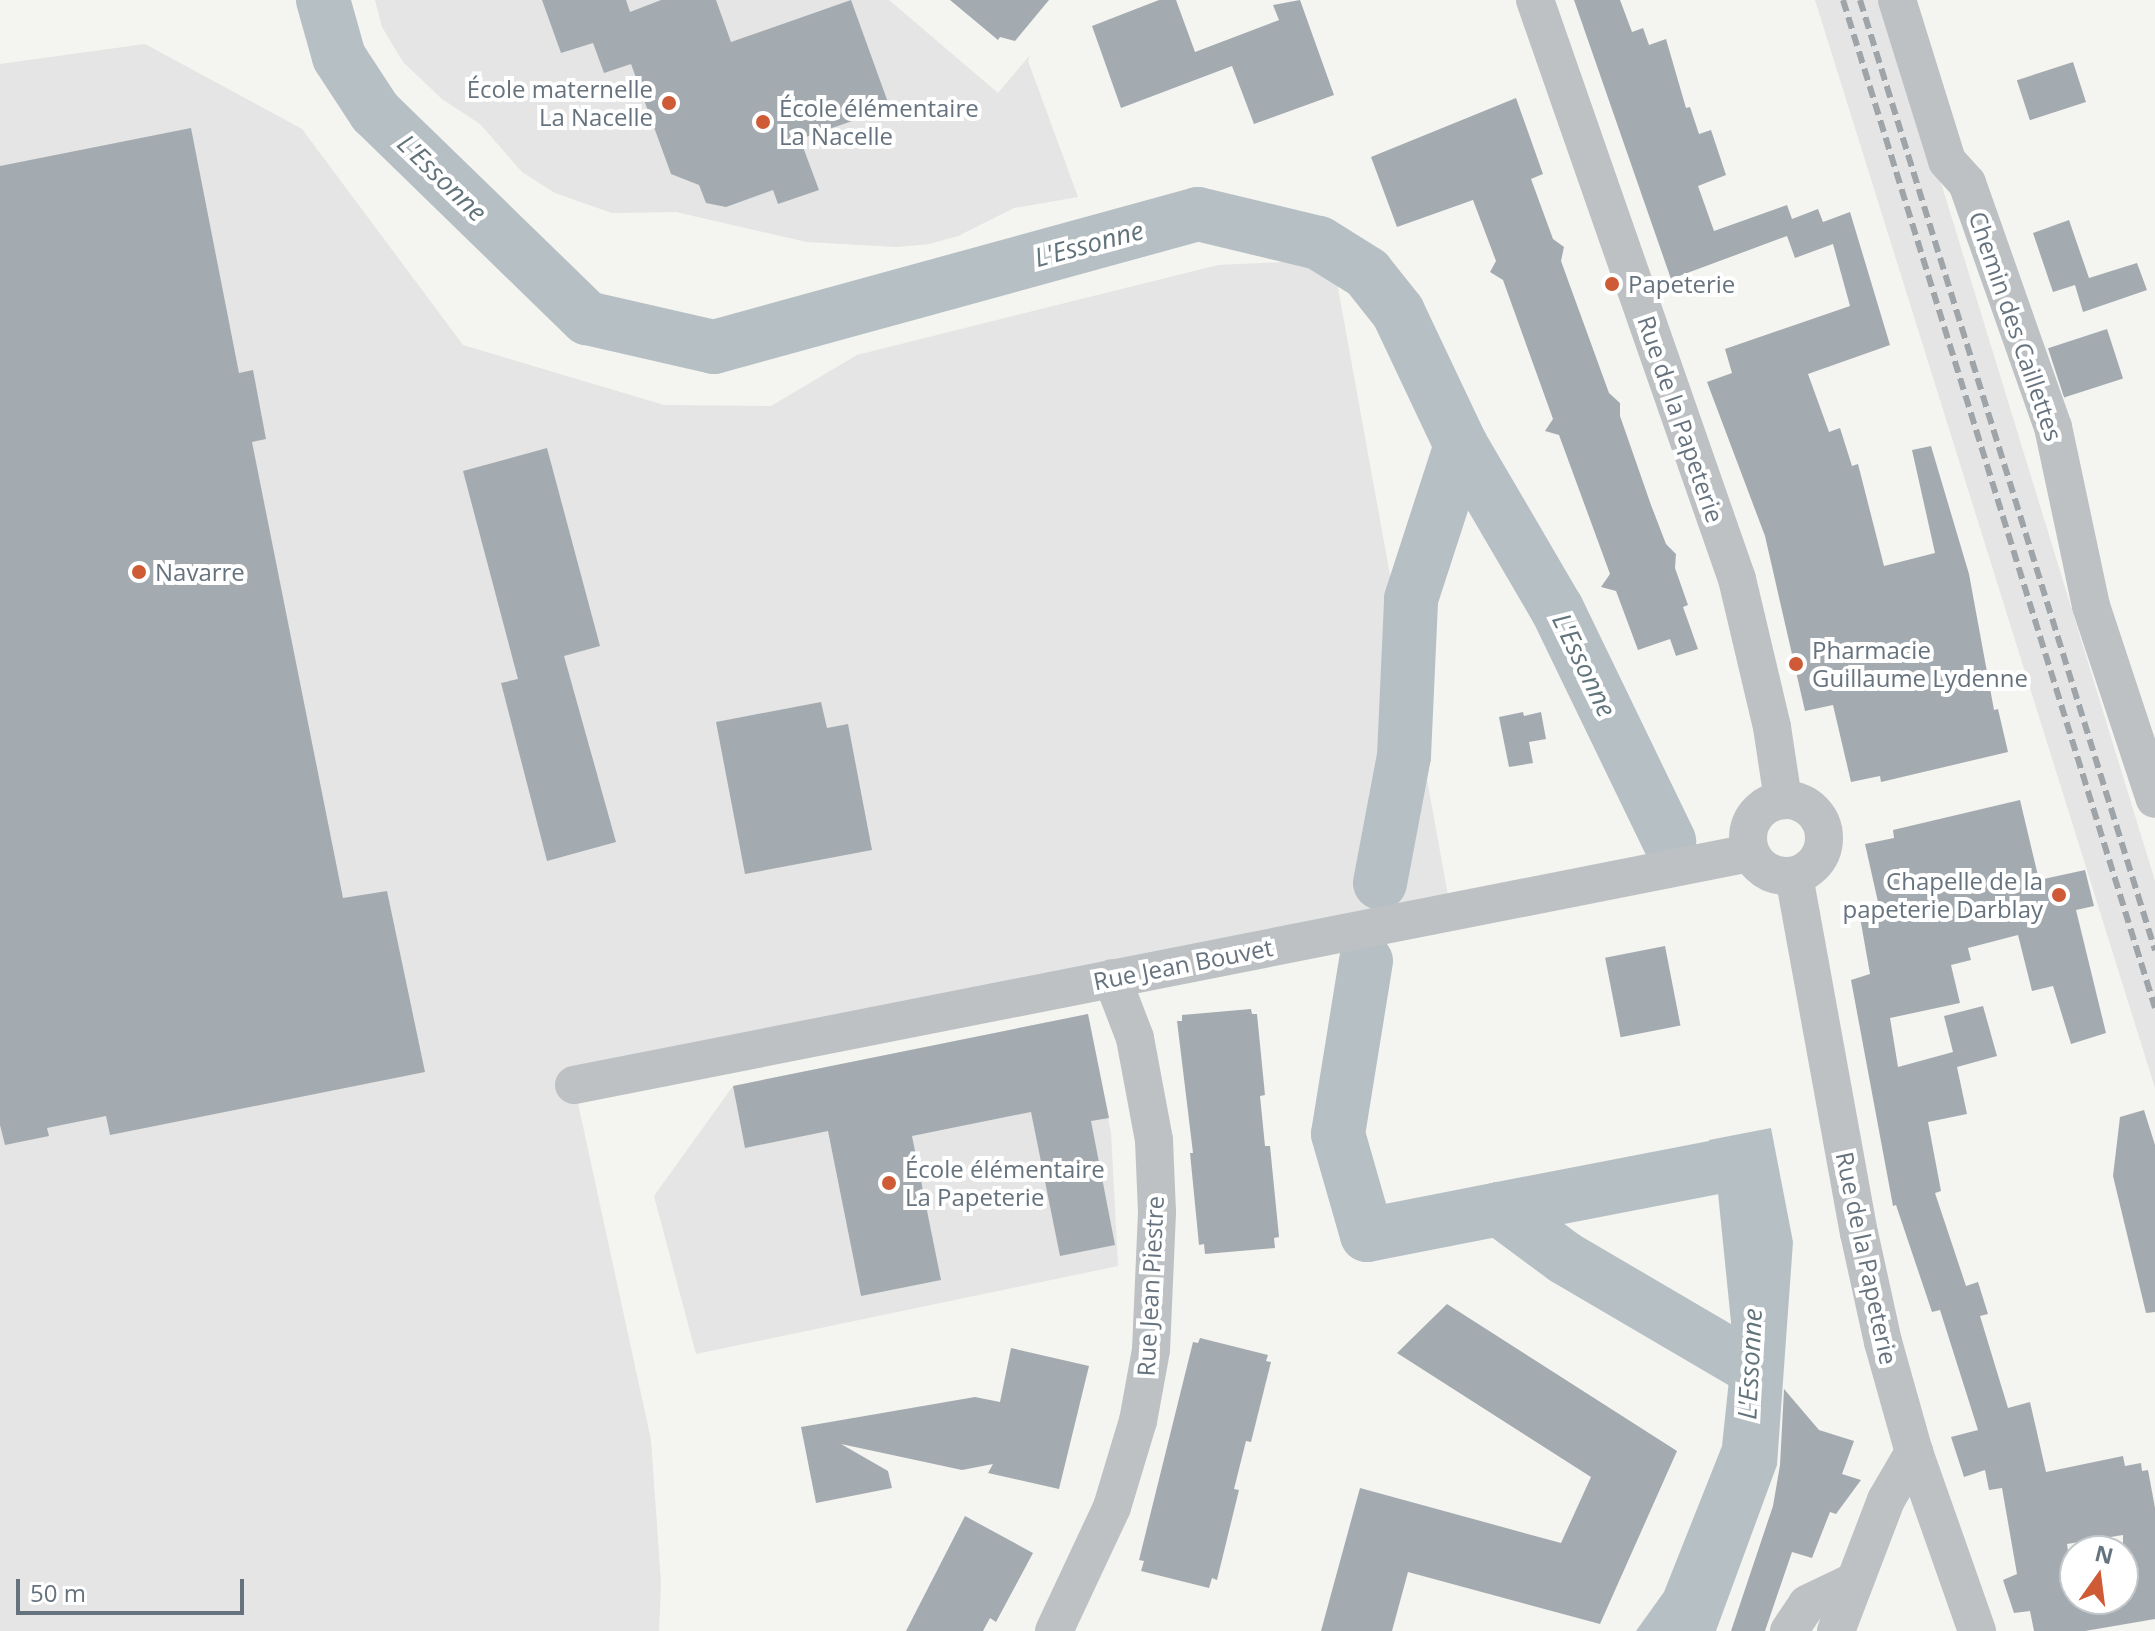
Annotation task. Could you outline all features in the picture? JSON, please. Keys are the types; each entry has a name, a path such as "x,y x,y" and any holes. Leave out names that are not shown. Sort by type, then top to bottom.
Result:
{"street":[{"name":"Rue de la Papeterie","path":"1535,0 1737,579 1772,727 1783,800"},
{"name":"Chemin des Caillettes","path":"1897,0 1947,161 1967,183 2053,427 2091,606 2155,799"},
{"path":"1783,800 1807,806 1817,816 1824,839 1815,863 1794,876 1768,872 1734,856 1751,823 1764,807 1783,800"},
{"name":"Rue Jean Bouvet","path":"574,1085 1734,856"},
{"name":"Rue de la Papeterie","path":"1794,876 1859,1233 1883,1342 1914,1452 1977,1631"},
{"name":"Rue Jean Piestre","path":"1054,1631 1112,1507 1138,1421 1151,1350 1157,1212 1154,1140 1135,1038 1112,978"},
{"path":"1836,1631 1886,1500 1914,1452"},
{"path":"1789,1631 1807,1604 1853,1582"}],"shaded area":[{"name":"École élémentaire La Nacelle","path":"375,0 889,0 998,93 1030,55 1028,61 1078,197 1014,208 958,236 929,244 897,247 807,242 676,212 612,213 555,193 522,172 480,124 442,99 403,62 382,27"},
{"path":"1815,0 1885,0 2155,881 2155,1088"},
{"path":"145,44 302,129 463,345 664,405 771,406 857,355 1218,265 1306,261 1336,277 1451,912 574,1085 651,1440 661,1583 659,1631 0,1631 0,64"},
{"name":"École élémentaire La Papeterie","path":"1088,1014 1111,1133 1118,1266 696,1354 654,1196 733,1086"}],"water":[{"path":"1771,1128 1793,1242 1777,1465 1716,1631 1636,1631 1664,1592 1722,1446 1733,1342 1718,1193 1709,1140"}],"building":[{"path":"542,0 626,0 630,12 661,0 716,0 731,42 851,0 890,108 800,139 819,190 778,204 773,190 726,207 706,203 699,185 671,174 631,64 604,73 593,43 561,53"},
{"path":"950,0 1049,0 1015,41 1000,37 998,40"},
{"path":"1159,0 1176,0 1195,52 1279,20 1273,5 1300,0 1334,95 1254,124 1232,66 1121,108 1092,26"},
{"path":"1574,0 1620,0 1632,32 1643,28 1649,45 1666,39 1686,108 1690,107 1699,134 1711,130 1726,175 1698,186 1714,231 1787,205 1792,219 1818,209 1823,222 1850,212 1890,345 1808,374 1829,432 1840,428 1852,466 1858,464 1884,566 1935,553 1912,450 1931,446 1969,574 1994,710 1998,709 2008,752 1881,782 1880,776 1851,782 1833,705 1805,711 1765,536 1707,382 1732,373 1725,349 1850,306 1833,244 1795,258 1787,236 1671,279"},
{"path":"2073,62 2086,102 2030,120 2017,80"},
{"path":"1516,98 1543,174 1531,179 1553,239 1564,247 1561,261 1609,393 1620,403 1620,416 1651,505 1666,544 1676,554 1675,568 1688,605 1683,607 1698,649 1676,656 1670,639 1638,650 1616,591 1601,587 1610,574 1559,435 1545,431 1553,419 1503,280 1490,272 1496,261 1473,200 1397,227 1371,157"},
{"name":"Navarre","path":"191,128 239,373 253,370 266,439 252,442 343,898 387,891 425,1072 110,1135 106,1116 47,1128 49,1136 5,1145 0,1125 0,166"},
{"path":"2069,220 2089,278 2137,263 2147,290 2083,312 2075,285 2053,292 2033,233"},
{"path":"2107,329 2123,378 2064,398 2048,348"},
{"path":"547,448 600,646 564,656 616,842 547,861 501,683 518,679 463,471"},
{"path":"821,702 827,728 848,724 872,850 745,874 716,722"},
{"path":"1523,712 1524,716 1541,712 1546,739 1529,742 1533,763 1509,767 1499,717"},
{"path":"2020,800 2039,880 2085,870 2094,906 2076,910 2106,1033 2071,1044 2053,986 2032,991 2018,935 1968,948 1971,960 1951,965 1960,1003 1890,1018 1898,1067 1953,1052 1944,1016 1983,1006 1997,1056 1957,1067 1967,1114 1928,1122 1941,1191 1935,1193 1966,1286 1978,1282 1988,1314 1980,1316 2008,1408 2030,1402 2046,1472 2123,1456 2125,1466 2141,1463 2142,1471 2148,1470 2155,1508 2155,1619 2085,1631 2034,1631 2030,1611 2014,1613 2003,1580 2017,1574 2002,1488 1989,1490 1985,1470 1964,1477 1951,1437 1978,1430 1940,1310 1932,1312 1896,1205 1893,1206 1851,980 1870,974 1858,906 1878,902 1865,844 1894,838 1893,830"},
{"path":"1665,946 1680,1026 1621,1037 1605,958"},
{"path":"1251,1009 1252,1014 1257,1014 1265,1095 1260,1096 1265,1146 1270,1146 1279,1237 1274,1238 1275,1248 1205,1254 1204,1244 1199,1245 1190,1153 1193,1153 1177,1021 1182,1021 1182,1015"},
{"path":"1088,1014 1109,1118 1091,1121 1115,1245 1060,1256 1031,1112 912,1136 941,1280 861,1296 828,1131 745,1148 733,1086"},
{"path":"2144,1110 2155,1145 2155,1312 2146,1313 2113,1176 2120,1117"},
{"path":"1447,1304 1677,1451 1600,1624 1408,1572 1392,1631 1321,1631 1360,1488 1561,1543 1591,1477 1397,1353"},
{"path":"1200,1338 1268,1355 1266,1361 1271,1362 1251,1442 1246,1441 1234,1489 1239,1490 1217,1580 1212,1578 1209,1588 1141,1571 1144,1561 1139,1560 1193,1342 1198,1343"},
{"path":"1011,1348 1089,1366 1059,1489 988,1473 993,1464 962,1470 841,1444 888,1471 892,1488 816,1503 801,1427 975,1397 1000,1402"},
{"path":"1784,1389 1819,1430 1854,1441 1842,1474 1861,1480 1836,1514 1830,1512 1812,1558 1792,1552 1765,1631 1731,1631 1773,1506 1780,1465"},
{"path":"965,1516 1033,1553 996,1622 990,1618 983,1631 906,1631"}],"waterway":[{"name":"L'Essonne","path":"323,0 339,57 375,112 587,318 714,347 1198,214 1319,243 1367,273 1398,312 1461,445 1557,609 1669,841"},
{"path":"1380,883 1404,756 1411,599 1461,445"},
{"path":"1366,961 1338,1134 1367,1235 1499,1209 1565,1258 1754,1369"},
{"path":"1499,1209 1743,1162"}],"railway":[{"path":"1843,0 2155,1008"},
{"path":"1860,0 2155,950"}],"place":[{"name":"École maternelle La Nacelle","path":"669,103"},
{"name":"École élémentaire La Nacelle","path":"763,122"},
{"name":"Papeterie","path":"1612,284"},
{"name":"Navarre","path":"139,572"},
{"name":"Pharmacie Guillaume Lydenne","path":"1796,664"},
{"name":"Chapelle de la papeterie Darblay","path":"2059,895"},
{"name":"École élémentaire La Papeterie","path":"889,1183"}]}
